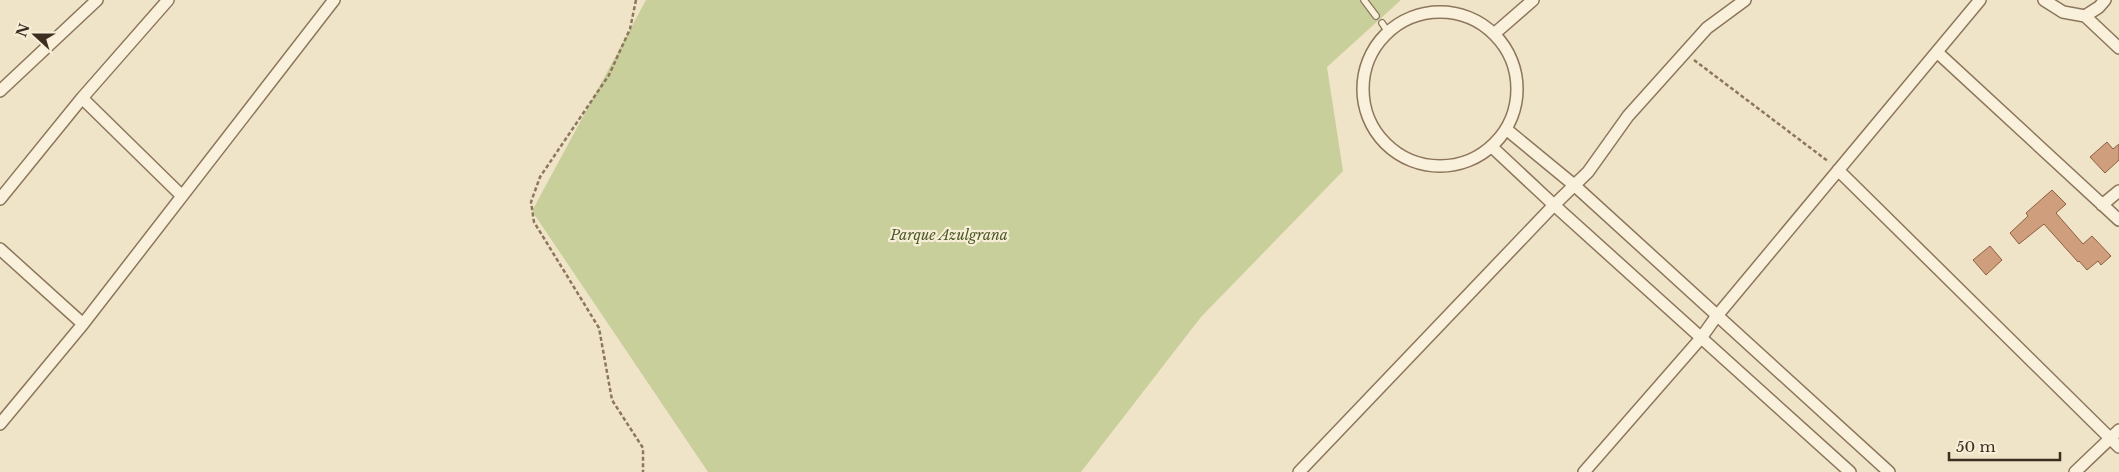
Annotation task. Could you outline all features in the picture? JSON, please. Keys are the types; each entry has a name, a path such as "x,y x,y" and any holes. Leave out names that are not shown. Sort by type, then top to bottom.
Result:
{"street":[{"path":"0,91 98,0"},
{"path":"0,199 82,98 168,0"},
{"path":"0,424 84,324 181,195 334,0"},
{"path":"1494,34 1533,0"},
{"path":"1299,472 1554,205 1588,172 1628,116 1707,28 1745,0"},
{"path":"1584,472 1702,338 1716,317 1980,0"},
{"path":"2044,0 2062,12 2085,16 2119,48"},
{"path":"2085,16 2099,7 2105,0"},
{"path":"1448,12 1473,19 1494,34 1509,55 1516,80 1516,105 1506,129 1492,147 1472,160 1448,167 1424,166 1401,157 1382,142 1369,121 1362,98 1364,73 1385,27 1422,14 1448,12"},
{"path":"1937,52 2119,220"},
{"path":"82,98 181,195"},
{"path":"1506,129 1574,186 1716,317 1889,472"},
{"path":"1492,147 1850,472"},
{"path":"1838,170 2115,443"},
{"path":"2102,205 2119,190"},
{"path":"0,249 84,324"},
{"path":"2075,472 2115,443 2119,430"}],"lane":[{"path":"1364,0 1376,16"}],"path":[{"path":"636,0 630,29 609,75 540,177 531,202 534,222 599,328 612,400 643,448 643,472"},
{"path":"1684,53 1838,170"}],"green space":[{"name":"Parque Azulgrana","path":"646,0 1401,0 1327,67 1343,171 1201,317 1081,472 708,472 532,211"}],"building":[{"path":"2107,142 2113,149 2119,144 2119,160 2105,173 2090,157"},
{"path":"2052,190 2066,204 2056,213 2083,244 2092,236 2111,256 2101,265 2098,261 2087,270 2044,224 2019,244 2010,233 2028,216 2026,213"},
{"path":"1990,246 2002,260 1986,275 1973,260"}]}
